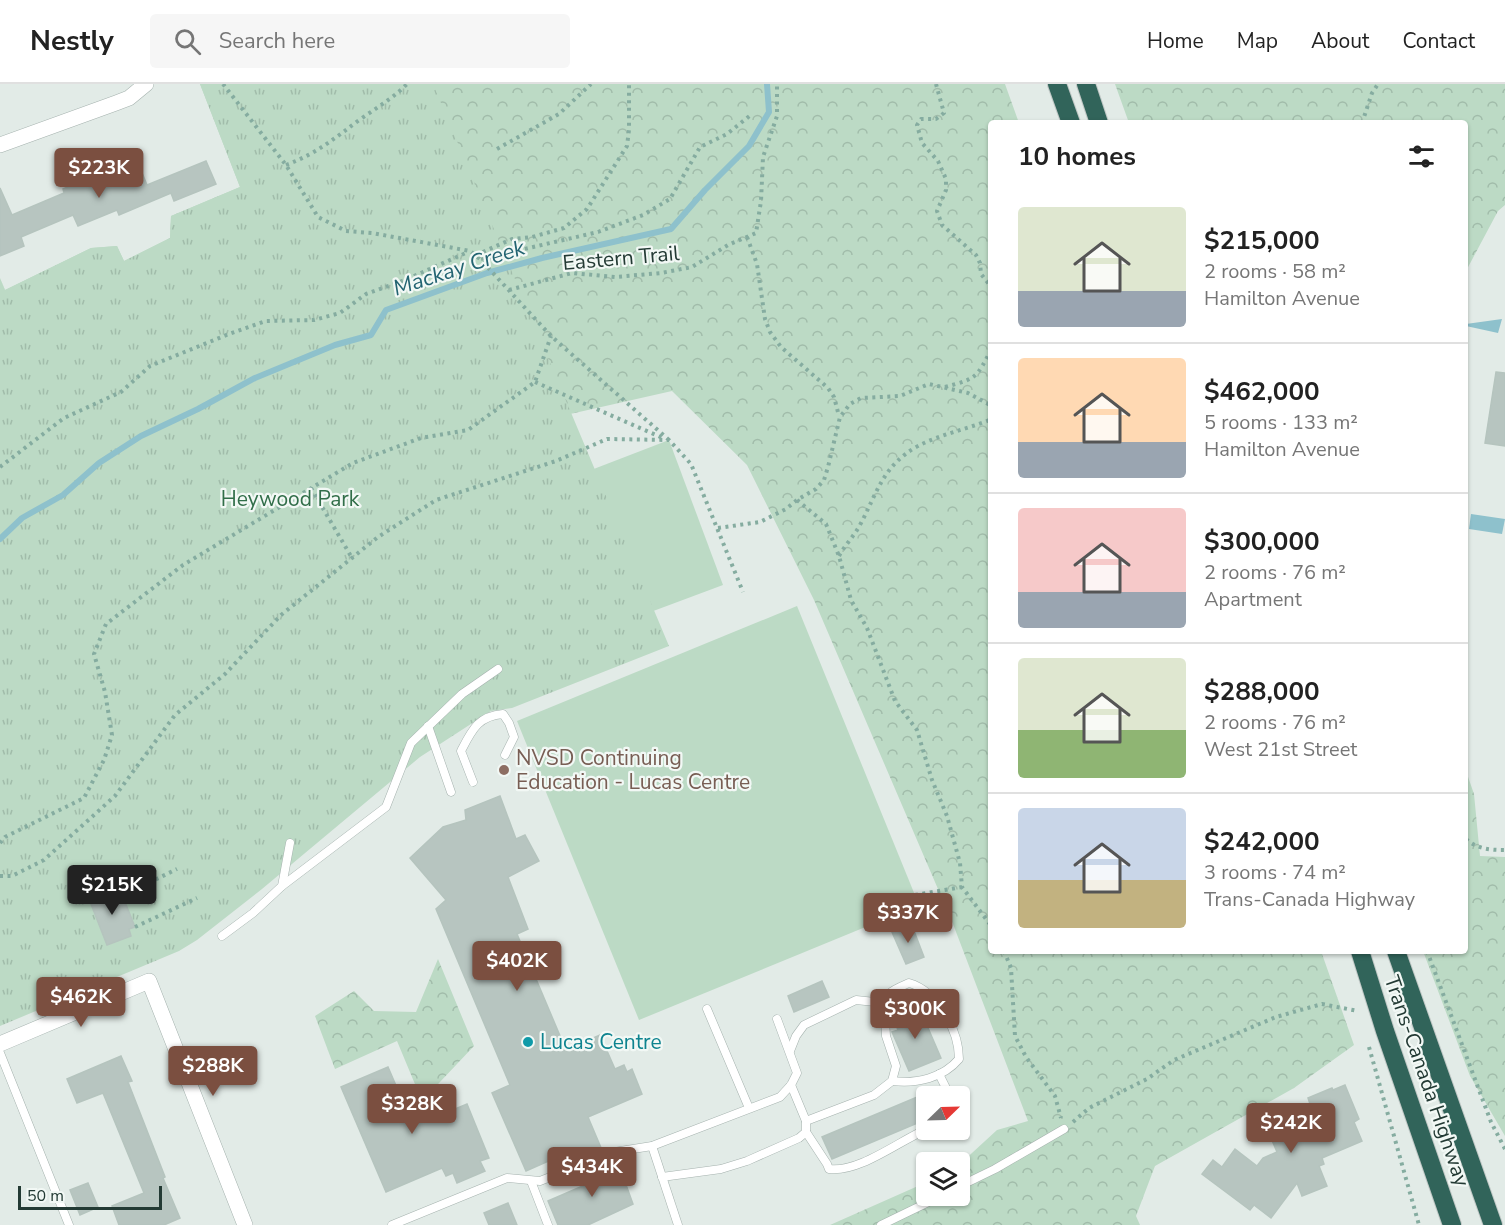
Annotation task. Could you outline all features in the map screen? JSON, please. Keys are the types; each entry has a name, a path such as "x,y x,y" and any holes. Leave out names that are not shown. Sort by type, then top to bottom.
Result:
{"highway":[{"path":"1058,84 1070,120"},
{"path":"1086,84 1098,120"},
{"name":"Trans-Canada Highway","path":"1361,954 1410,1108 1452,1225"},
{"name":"Trans-Canada Highway","path":"1397,954 1493,1225"}],"street":[{"path":"0,145 129,98 146,84"},
{"path":"0,1044 149,981 245,1225"}],"lane":[{"path":"222,936 253,913 282,886 386,807 411,743 462,694 498,669"},
{"path":"473,782 461,751 473,727 492,715 503,714 514,737 505,755"},
{"path":"428,726 451,792"},
{"path":"282,886 290,843"},
{"path":"806,1121 874,1095 892,1081 897,1066 886,1036 882,1004 887,994 909,983 920,986 939,1003 959,1049 959,1059 951,1068 925,1080 907,1083 892,1081"},
{"path":"790,1051 796,1036 804,1025 856,1000 875,1002 885,1019"},
{"path":"707,1009 749,1108"},
{"path":"392,1225 507,1178 540,1181 615,1152 652,1146 780,1097 792,1086 797,1073 777,1019"},
{"path":"0,1053 69,1225"},
{"path":"939,1074 945,1086"},
{"path":"792,1086 806,1121 806,1132 829,1169 840,1171 861,1163 916,1135"},
{"path":"970,1181 1064,1129"},
{"path":"662,1177 722,1169 739,1164 790,1142 806,1132"},
{"path":"652,1146 678,1225"},
{"path":"531,1181 548,1225"},
{"path":"881,1225 920,1206"}],"path":[{"path":"223,84 286,165 318,217 346,231 372,233 470,251 496,275 551,336 669,440 691,464 743,592"},
{"path":"286,165 310,155 329,143 389,101 407,84"},
{"path":"497,148 560,114 591,84"},
{"path":"476,256 512,240 564,228 587,209 627,146 629,84"},
{"path":"777,84 777,116 763,157 761,201 756,233 747,237 757,264 765,319 770,332 781,347 828,388 834,396 840,417"},
{"path":"936,84 944,113 936,118 921,119 917,125 922,143 938,161 946,179 946,190 937,211 942,225 976,255 980,263 981,274 988,285"},
{"path":"1363,120 1372,93 1378,84"},
{"path":"480,259 598,232 643,215 670,199 700,147 727,134 752,114"},
{"name":"Eastern Trail","path":"509,290 572,273 615,277 662,273 692,267 728,245 747,237"},
{"path":"0,467 64,418 121,392 150,366 229,333 266,321 314,320 340,313 366,294 405,280 470,251"},
{"path":"0,843 5,837 84,798 104,760 112,735 105,692 94,654 106,624 183,565 353,463 421,438 468,430 535,382 551,336"},
{"path":"944,388 971,379 980,373 988,356"},
{"path":"535,382 669,440"},
{"path":"718,528 760,522 786,509 816,489 824,480 840,417 850,404 861,398 900,396 929,384 968,393 988,404"},
{"path":"838,556 858,529 876,488 896,462 928,441 988,420"},
{"path":"0,876 12,876 44,860 62,844 115,796 175,715 225,674 281,615 378,537 436,500 556,461 607,439 669,440"},
{"path":"311,488 352,558"},
{"path":"797,500 826,524 838,556 850,600 867,628 895,701 917,730 932,780 947,816 960,863 962,887 988,922"},
{"path":"1468,841 1488,850 1505,850"},
{"path":"122,896 177,869"},
{"path":"915,896 962,887"},
{"path":"135,927 197,898"},
{"path":"1005,954 1011,968 1015,1036 1026,1057 1055,1096 1064,1129 1089,1108 1148,1079 1174,1060 1276,1017 1322,1004 1358,1011"},
{"path":"1429,954 1491,1122 1505,1149"},
{"path":"1356,1001 1361,1021"},
{"path":"1367,1041 1419,1225"}],"green space":[{"path":"200,84 1005,84 1018,120 988,120 988,954 1322,954 1354,1045 1294,1088 1155,1166 1136,1216 1140,1225 830,1225 916,1187 916,1206 970,1206 970,1155 997,1130 1028,1121 953,924 814,600 747,465 672,391 548,419 164,701 0,278 5,290 91,248 117,246 124,261 170,238 171,216 240,187"},
{"name":"Heywood Park","path":"200,84 433,84 669,646 512,708 491,711 420,757 262,889 197,940 179,951 0,1026 0,278 5,290 91,248 117,246 124,261 170,238 171,216 240,187"},
{"path":"1115,84 1505,84 1505,205 1498,211 1468,267 1468,120 1128,120"},
{"path":"669,440 723,585 479,676 425,534"},
{"path":"797,606 919,905 639,1020 517,721"},
{"path":"1468,777 1474,794 1480,856 1505,857 1505,1136 1470,1076 1424,954 1468,954"},
{"path":"438,959 474,1046 422,1101 397,1041 335,1069 315,1016 354,991 374,1011 416,1012"}],"water":[{"path":"1502,319 1498,333 1468,326 1468,324"},
{"path":"1471,514 1505,519 1502,534 1469,529"}],"building":[{"path":"136,158 147,185 206,161 216,184 174,201 171,193 119,215 117,210 78,226 73,215 21,237 24,246 0,256 0,188 12,215 64,193 63,189"},
{"path":"1496,372 1505,373 1505,446 1485,443"},
{"name":"Lucas Centre","path":"500,796 516,839 525,835 539,861 508,877 528,929 517,934 566,1050 600,1035 615,1069 624,1065 627,1072 632,1069 642,1094 588,1117 602,1150 575,1161 571,1151 526,1171 492,1093 510,1085 436,909 446,900 410,858 443,827 466,820 465,810"},
{"path":"112,889 115,895 121,892 135,927 129,929 131,936 107,945 89,899"},
{"path":"911,923 924,957 906,964 892,932"},
{"path":"822,981 829,997 794,1012 788,996"},
{"path":"919,1007 941,1058 909,1071 892,1032 898,1030 893,1018"},
{"path":"121,1056 132,1081 128,1082 180,1218 164,1225 119,1225 112,1206 144,1193 103,1093 77,1103 67,1079"},
{"path":"388,1067 410,1118 420,1113 424,1122 467,1104 489,1158 480,1161 485,1171 457,1183 453,1173 446,1176 442,1168 386,1192 341,1087"},
{"path":"1345,1085 1359,1119 1354,1122 1362,1141 1322,1158 1324,1164 1319,1166 1327,1186 1302,1196 1297,1183 1271,1218 1254,1205 1250,1210 1202,1174 1213,1160 1222,1167 1235,1149 1257,1166 1263,1158 1277,1152 1265,1124 1311,1107 1308,1098"},
{"path":"916,1098 916,1124 832,1159 822,1137"},
{"path":"607,1161 612,1174 621,1171 633,1204 588,1225 558,1225 548,1201 585,1185 580,1172"},
{"path":"88,1183 98,1207 80,1215 70,1190"},
{"path":"508,1203 517,1225 489,1225 484,1213"}],"waterway":[{"name":"Mackay Creek","path":"0,539 22,518 63,495 99,463 141,436 255,378 335,345 371,335 386,310 487,273 671,229 705,190 749,146 769,112 767,84"}],"place":[{"name":"NVSD Continuing Education - Lucas Centre","path":"504,770"},
{"name":"Lucas Centre","path":"528,1042"}]}
